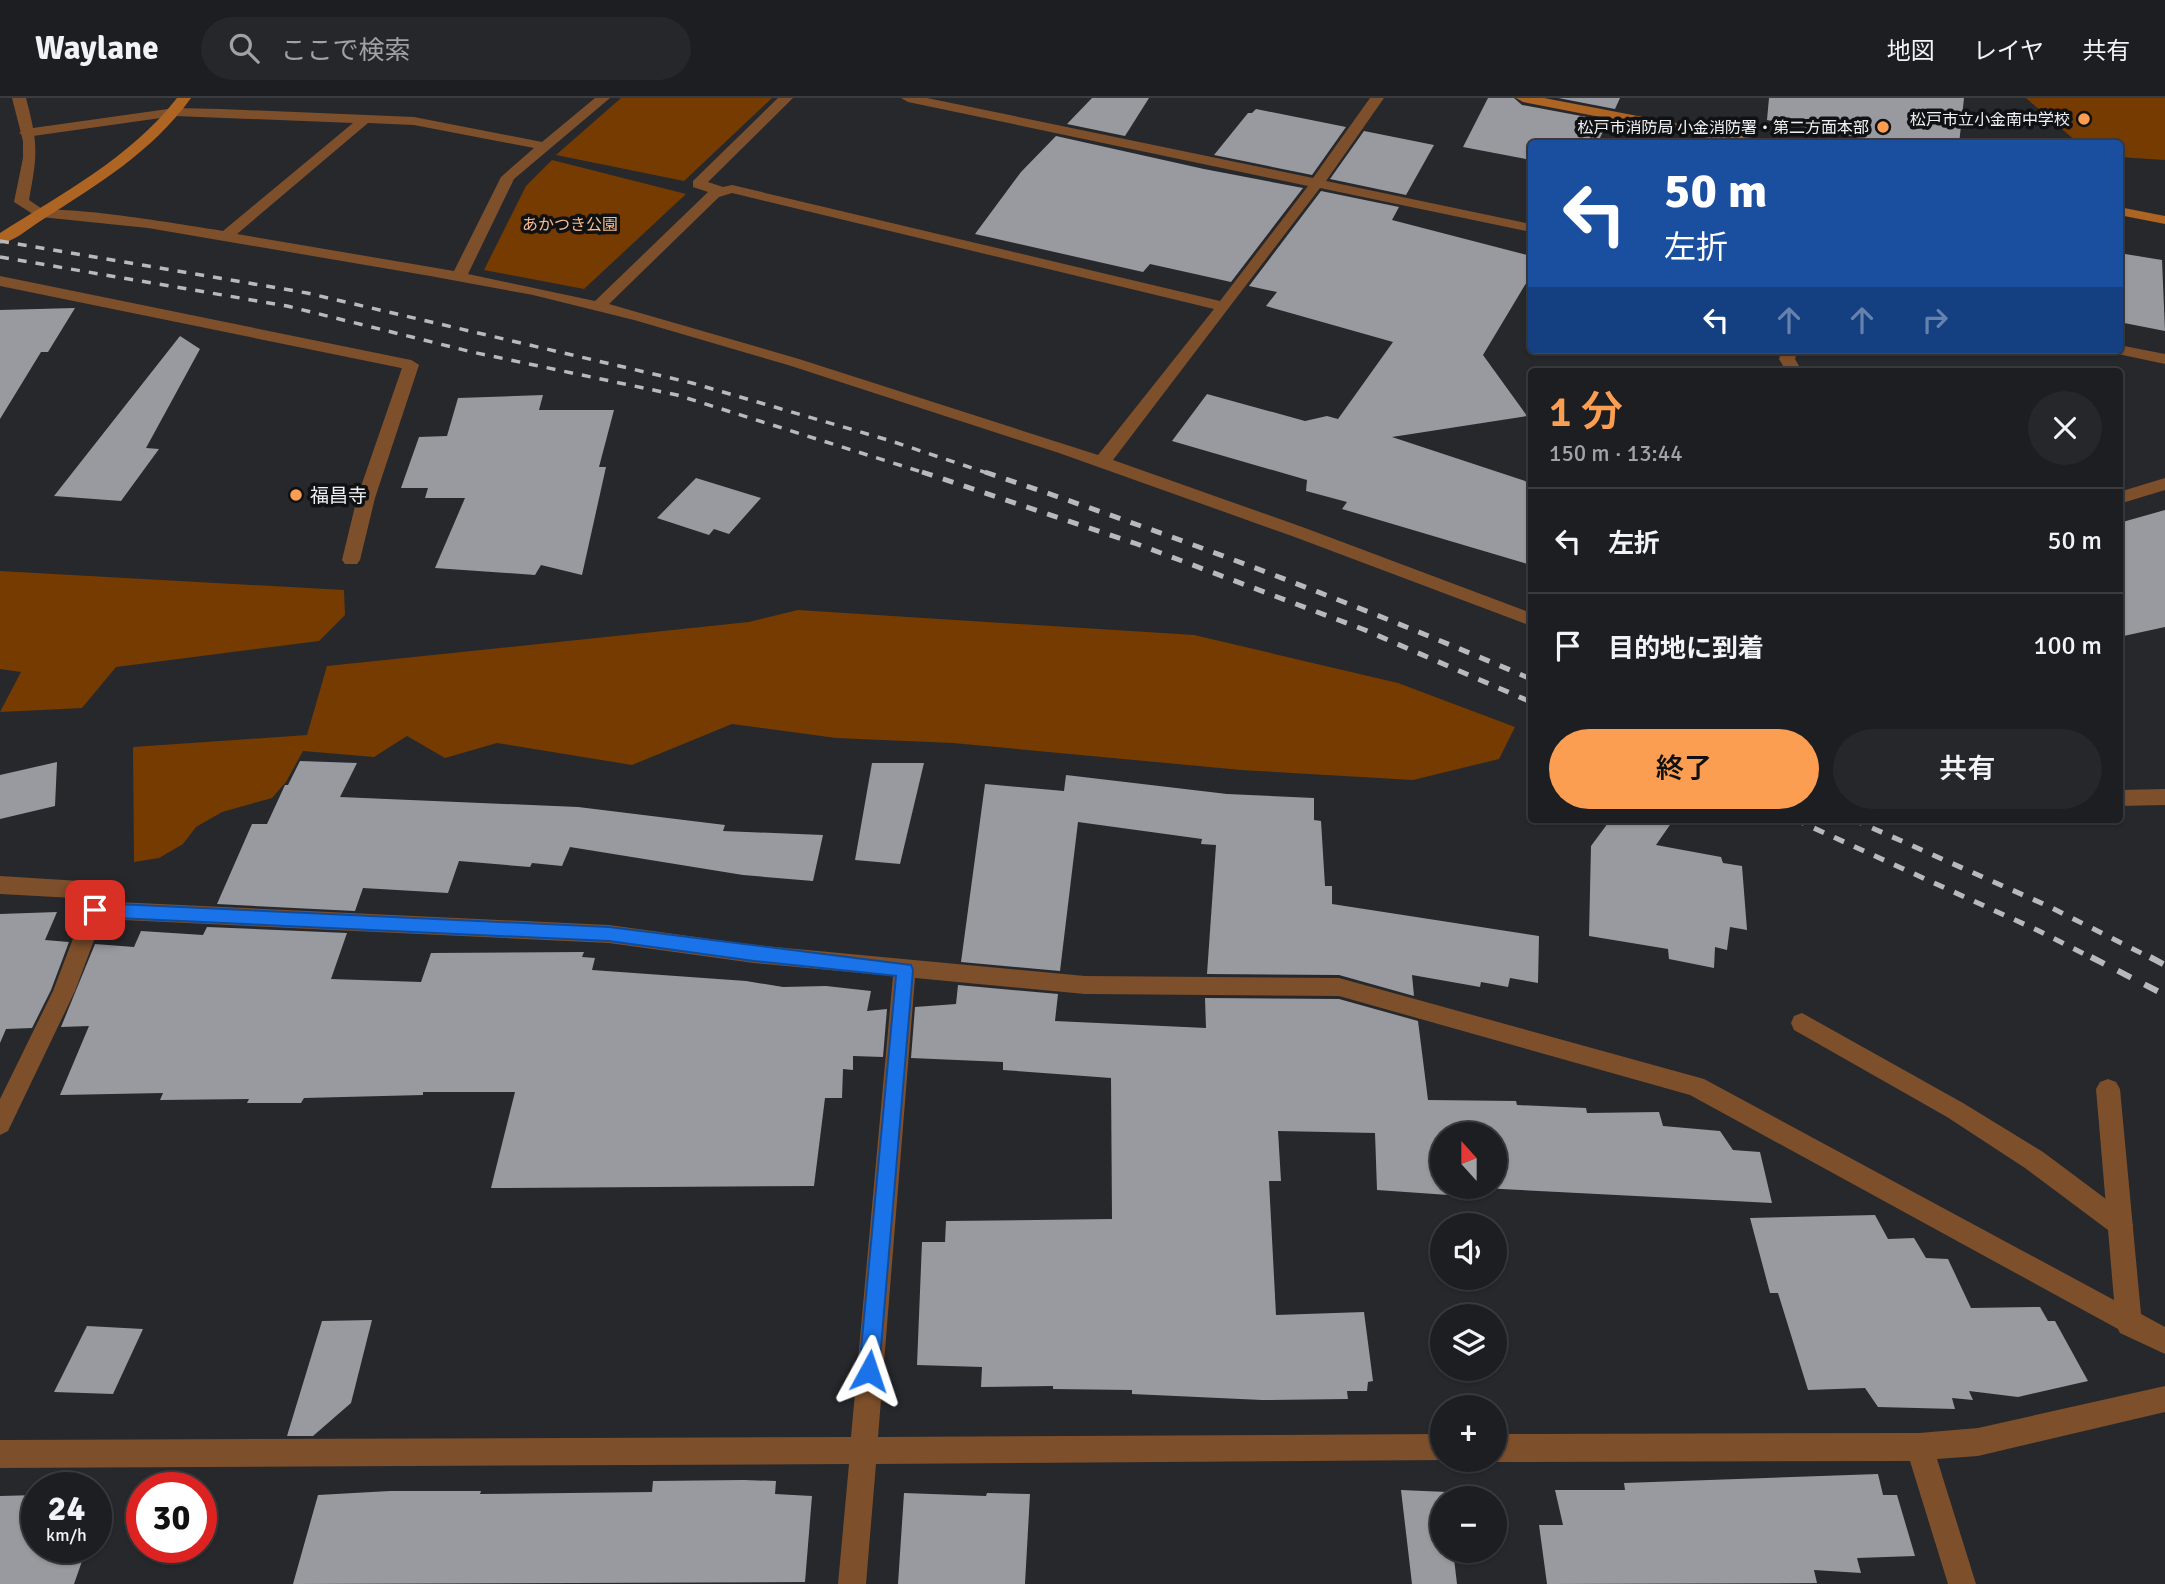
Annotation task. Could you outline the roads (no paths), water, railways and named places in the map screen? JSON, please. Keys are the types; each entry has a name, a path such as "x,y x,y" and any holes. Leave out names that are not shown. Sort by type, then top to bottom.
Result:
{"street":[{"path":"19,98 30,141 30,158 21,202 41,213 81,215 225,237 459,277 598,306 759,351 1103,461 1345,548 1528,619"},
{"path":"0,240 69,198 140,145 175,112 184,98"},
{"path":"459,277 508,177 603,98"},
{"path":"786,98 698,184 722,191 744,191 1222,306"},
{"path":"908,98 1528,227"},
{"path":"1103,461 1319,184 1377,98"},
{"path":"1523,98 1742,140"},
{"path":"26,133 175,112 414,121 543,146"},
{"path":"225,237 365,119"},
{"path":"598,306 714,194 722,191"},
{"path":"2123,212 2165,220"},
{"path":"0,281 411,365 366,498 351,560"},
{"path":"2123,351 2165,359"},
{"path":"2123,497 2165,484"},
{"path":"2123,798 2165,797"},
{"path":"0,885 80,890 95,910"},
{"path":"95,910 609,934 754,954 905,970 1113,986 1339,987 1696,1086 1922,1207 2129,1324 2165,1341"},
{"path":"0,1124 65,991 95,910"},
{"path":"852,1584 905,970"},
{"path":"1801,1023 1955,1110 2034,1160 2121,1225"},
{"path":"2108,1089 2129,1324"},
{"path":"1507,1448 1919,1447 1978,1442 2165,1399"},
{"path":"1919,1447 1962,1584"},
{"path":"0,1454 1430,1448"}],"railway":[{"path":"0,241 307,293 692,383 888,440 990,474"},
{"path":"0,257 287,306 472,352 677,395 928,474"},
{"path":"922,472 928,474"},
{"path":"985,472 1260,570 1528,678"},
{"path":"928,474 1137,544 1365,630 1528,701"},
{"path":"1803,823 2037,930 2094,959"},
{"path":"1861,823 2048,906 2153,959"},
{"path":"2091,957 2165,995"},
{"path":"2150,957 2165,965"}],"place":[{"name":"松戸市立小金南中学校","path":"2084,119"},
{"name":"松戸市消防局 小金消防署・第二方面本部","path":"1883,127"},
{"name":"福昌寺","path":"296,495"}],"park label":[{"name":"あかつき公園","path":"570,224"}]}
